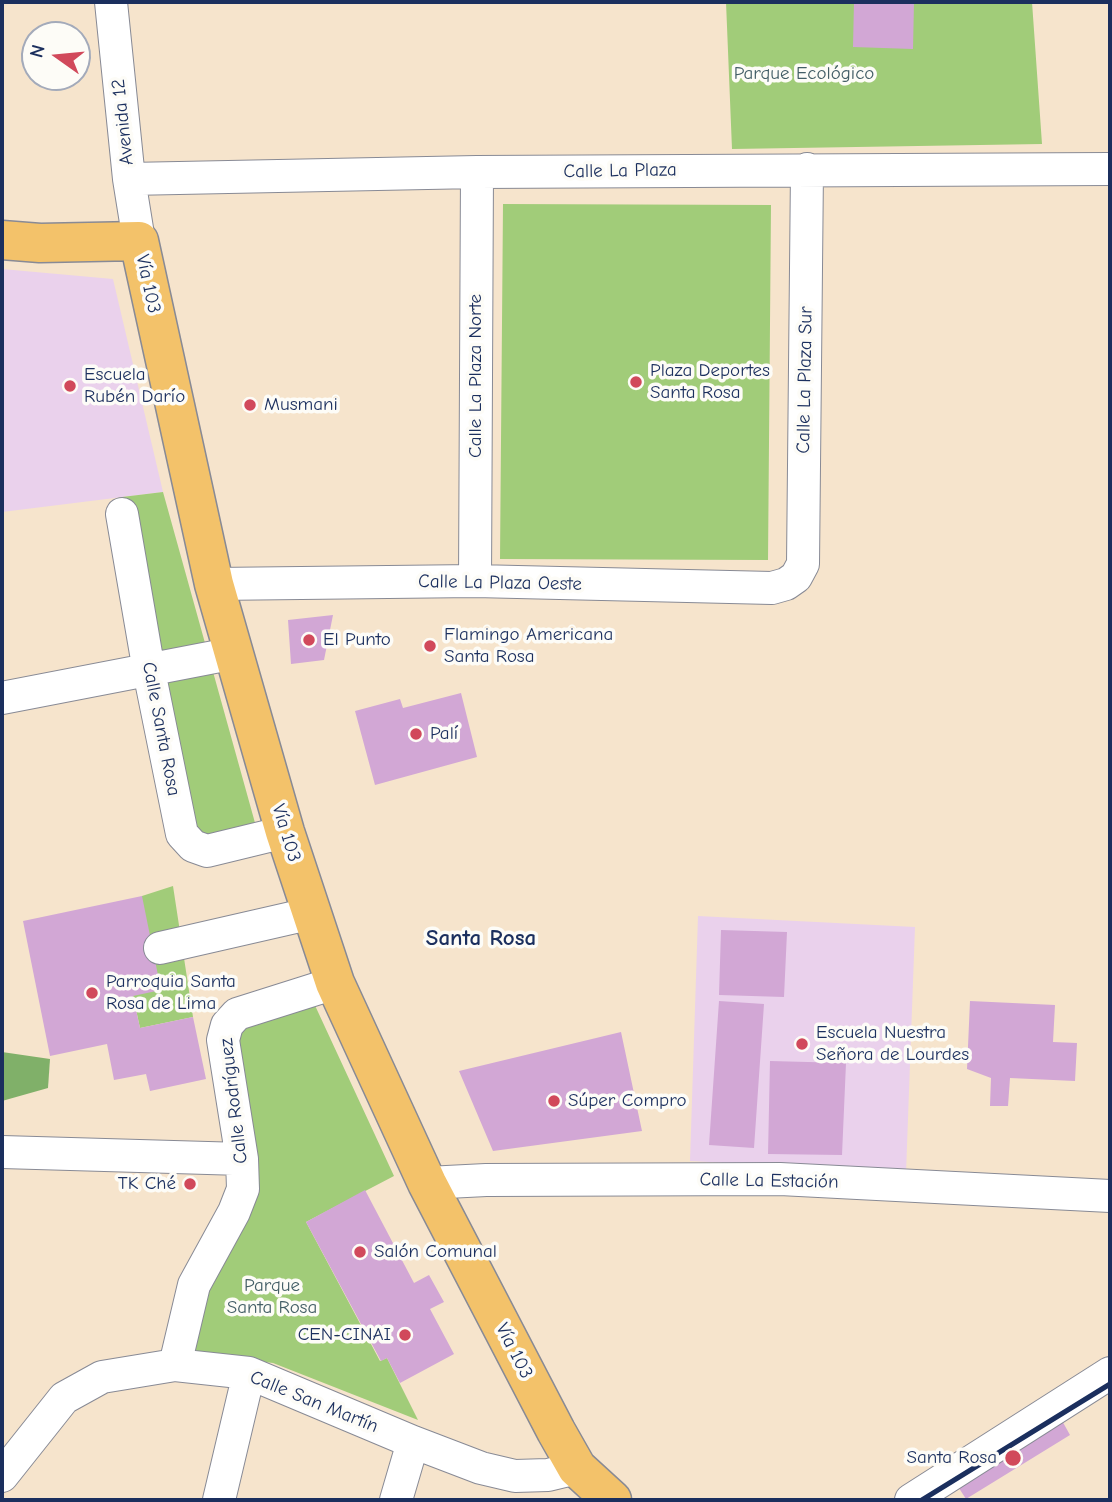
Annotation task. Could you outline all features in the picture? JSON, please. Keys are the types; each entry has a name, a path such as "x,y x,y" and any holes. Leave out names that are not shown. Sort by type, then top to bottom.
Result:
{"main road":[{"name":"Vía 103","path":"2,240 40,243 139,241 214,584 285,832 335,983 427,1183 556,1431 577,1468 612,1500"}],"street":[{"name":"Avenida 12","path":"111,2 129,179 139,241"},
{"name":"Calle La Plaza Sur","path":"786,584 796,577 803,564 807,169"},
{"name":"Calle La Plaza","path":"129,179 477,172 1110,169"},
{"name":"Calle La Plaza Norte","path":"475,581 477,172"},
{"name":"Calle Santa Rosa","path":"122,514 149,671 182,834 193,846 207,851 285,832"},
{"name":"Calle La Plaza Oeste","path":"214,584 475,581 772,588 786,584"},
{"path":"2,698 234,653"},
{"path":"159,948 313,913"},
{"name":"Calle Rodríguez","path":"175,1365 194,1285 234,1212 243,1189 242,1159 223,1040 227,1025 237,1014 335,983"},
{"path":"2,1152 242,1159"},
{"name":"Calle La Estación","path":"427,1183 486,1180 780,1180 1110,1196"},
{"name":"Calle San Martín","path":"2,1476 64,1398 102,1377 175,1365 249,1373 413,1443 481,1468 515,1476 548,1475 577,1468"},
{"path":"219,1500 249,1373"},
{"path":"911,1500 1110,1373"},
{"path":"396,1500 413,1443"}],"shaded area":[{"name":"Escuela Rubén Darío","path":"2,269 113,279 163,492 2,512"},
{"name":"Escuela Nuestra Señora de Lourdes","path":"698,916 915,927 906,1173 690,1161"}],"green space":[{"name":"Parque Ecológico","path":"726,2 1032,2 1042,144 732,149"},
{"name":"Plaza Deportes Santa Rosa","path":"503,204 771,205 768,560 500,559"},
{"path":"163,492 257,830 215,840 192,829 122,497"},
{"path":"173,886 193,1017 140,1028 133,996 142,896"},
{"name":"Parque Santa Rosa","path":"312,999 394,1176 306,1222 380,1361 387,1358 418,1420 273,1363 210,1355 187,1356 197,1297 240,1218 234,1045 246,1021"},
{"path":"2,1052 50,1059 48,1088 2,1101"}],"building":[{"path":"854,2 914,2 913,49 853,47"},
{"name":"El Punto","path":"333,615 324,660 291,664 288,620"},
{"name":"Palí","path":"461,693 477,757 375,785 355,711 400,699 403,708"},
{"name":"Parroquia Santa Rosa de Lima","path":"142,896 161,990 133,996 140,1028 193,1017 206,1079 150,1091 146,1074 114,1080 107,1044 50,1056 23,921"},
{"path":"721,930 787,932 784,997 719,995"},
{"path":"719,1001 764,1004 754,1148 709,1145"},
{"path":"970,1001 1055,1005 1053,1042 1077,1043 1075,1081 1010,1078 1008,1106 990,1106 991,1078 967,1069"},
{"name":"Súper Compro","path":"621,1032 642,1131 493,1151 459,1071"},
{"path":"770,1061 846,1063 842,1155 768,1154"},
{"path":"365,1190 414,1283 429,1275 444,1302 430,1309 454,1354 400,1383 387,1358 381,1361 306,1222"},
{"name":"Santa Rosa","path":"1060,1417 1070,1435 966,1499 955,1482"}],"railway":[{"path":"922,1500 1110,1384"}],"place":[{"name":"Plaza Deportes Santa Rosa","path":"636,382"},
{"name":"Escuela Rubén Darío","path":"70,386"},
{"name":"Musmani","path":"250,405"},
{"name":"El Punto","path":"309,640"},
{"name":"Flamingo Americana Santa Rosa","path":"430,646"},
{"name":"Palí","path":"416,734"},
{"name":"Parroquia Santa Rosa de Lima","path":"92,993"},
{"name":"Escuela Nuestra Señora de Lourdes","path":"802,1044"},
{"name":"Súper Compro","path":"554,1101"},
{"name":"TK Ché","path":"190,1184"},
{"name":"Salón Comunal","path":"360,1252"},
{"name":"CEN-CINAI","path":"405,1335"},
{"name":"Santa Rosa","path":"1013,1458"}],"district":[{"name":"Santa Rosa","path":"481,938"}]}
